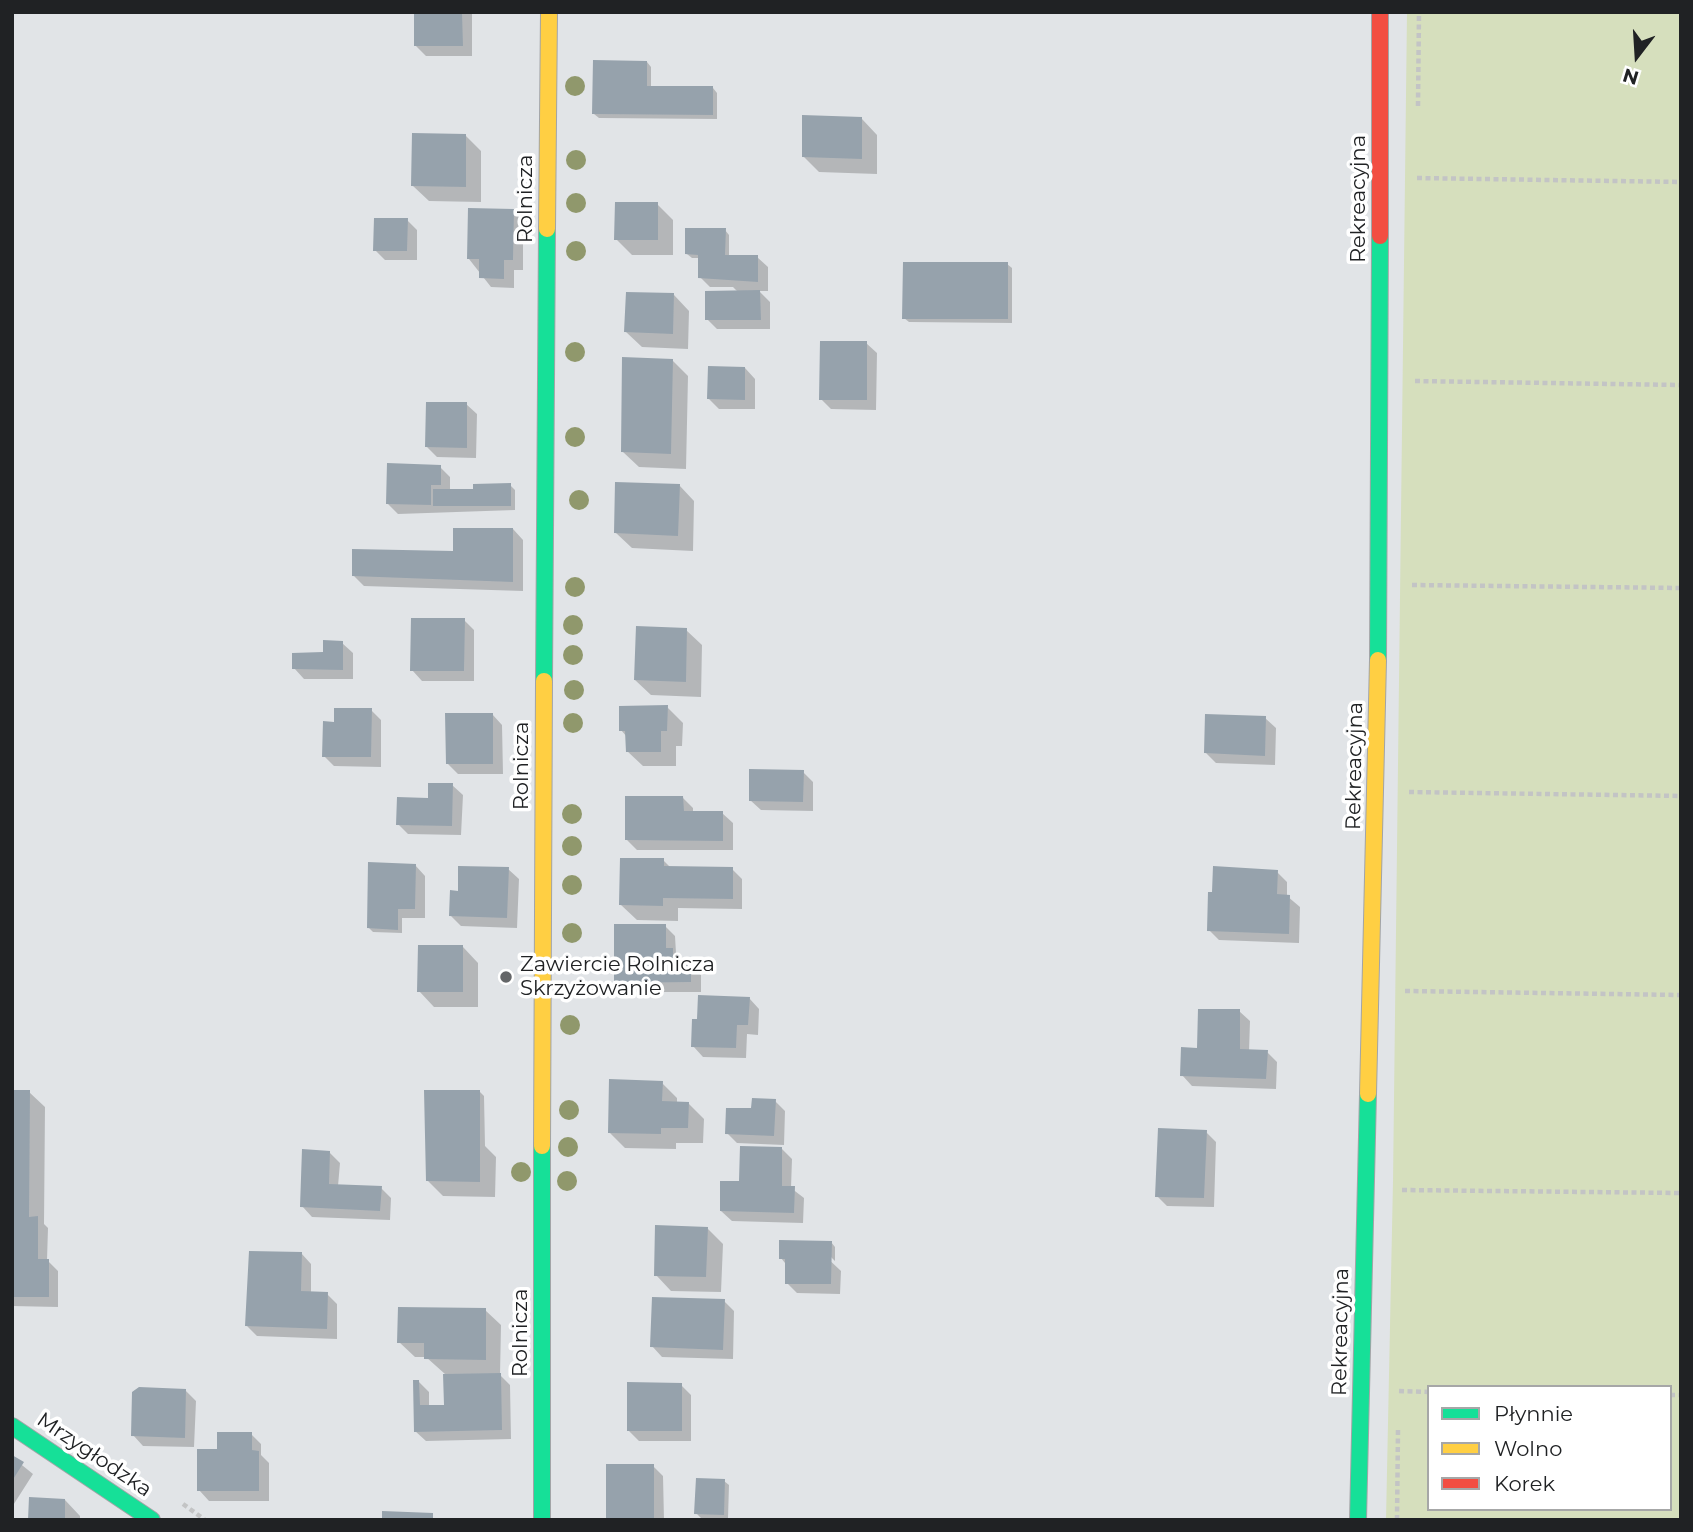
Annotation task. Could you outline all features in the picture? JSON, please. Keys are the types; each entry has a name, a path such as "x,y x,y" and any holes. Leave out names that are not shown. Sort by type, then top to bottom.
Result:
{"street":[{"name":"Rolnicza","path":"542,1520 542,957 549,12"},
{"name":"Rekreacyjna","path":"1358,1520 1380,569 1380,12"},
{"name":"Mrzygłodzka","path":"12,1426 152,1520"}],"path":[{"path":"1417,178 1681,182"},
{"path":"1414,381 1681,385"},
{"path":"1410,584 1681,588"},
{"path":"1407,792 1681,796"},
{"path":"1404,991 1681,995"},
{"path":"1402,1190 1681,1193"},
{"path":"1398,1391 1427,1392"}],"green space":[{"path":"1407,12 1681,12 1681,1520 1386,1520 1393,1181"}],"building":[{"path":"414,12 462,12 463,46 414,46"},
{"path":"593,60 647,61 647,86 713,86 713,115 592,114"},
{"path":"802,115 862,117 862,159 802,157"},
{"path":"412,133 466,134 466,187 411,186"},
{"path":"615,202 658,202 658,240 614,240"},
{"path":"468,208 514,209 513,260 504,260 504,279 479,278 479,259 467,259"},
{"path":"374,218 408,218 407,251 373,251"},
{"path":"685,228 726,228 725,255 758,255 758,282 698,278 698,255 685,254"},
{"path":"903,262 1008,262 1008,319 902,319"},
{"path":"760,290 761,320 705,320 705,291"},
{"path":"626,292 674,293 673,334 624,332"},
{"path":"820,341 867,341 867,400 819,400"},
{"path":"622,357 673,359 671,454 621,452"},
{"path":"708,366 745,367 745,400 707,399"},
{"path":"426,402 467,402 467,448 425,447"},
{"path":"387,463 441,465 441,485 431,485 431,505 386,504"},
{"path":"615,482 680,484 678,536 614,533"},
{"path":"511,483 511,506 433,506 433,489 473,489 473,484"},
{"path":"453,528 513,528 513,582 352,576 352,549 453,551"},
{"path":"411,618 465,618 464,671 410,671"},
{"path":"636,626 687,628 686,682 634,680"},
{"path":"323,640 343,641 343,670 292,669 292,653 323,652"},
{"path":"668,705 667,731 661,731 661,752 626,752 625,731 619,731 619,706"},
{"path":"334,708 372,708 371,757 322,757 323,721 334,722"},
{"path":"445,713 493,713 493,764 446,764"},
{"path":"1205,714 1266,716 1265,756 1204,753"},
{"path":"749,769 804,770 803,802 749,801"},
{"path":"428,783 453,783 452,826 396,825 397,797 428,798"},
{"path":"625,796 683,796 684,811 723,811 723,841 625,840"},
{"path":"620,858 664,858 664,866 733,867 733,899 663,898 663,906 619,905"},
{"path":"368,862 416,864 415,909 398,909 398,930 367,928"},
{"path":"458,866 509,867 507,918 449,916 450,890 458,891"},
{"path":"1213,866 1278,870 1277,894 1290,895 1289,934 1207,931 1208,892 1212,892"},
{"path":"614,924 666,924 666,948 673,948 673,963 691,963 691,982 614,983"},
{"path":"418,945 463,945 463,992 417,992"},
{"path":"698,995 750,997 748,1025 737,1025 736,1048 691,1047 692,1019 697,1019"},
{"path":"1198,1009 1240,1009 1240,1049 1268,1050 1266,1079 1180,1076 1181,1047 1197,1048"},
{"path":"609,1079 663,1081 662,1101 689,1102 688,1128 661,1128 661,1134 608,1133"},
{"path":"12,1090 30,1090 29,1217 38,1216 38,1259 49,1259 49,1297 12,1297"},
{"path":"424,1090 480,1090 480,1182 426,1181"},
{"path":"752,1098 776,1099 774,1136 725,1134 726,1108 751,1108"},
{"path":"1158,1128 1207,1130 1204,1198 1155,1197"},
{"path":"740,1146 782,1147 782,1186 795,1186 794,1213 720,1211 720,1181 739,1181"},
{"path":"302,1149 330,1151 329,1184 382,1186 380,1211 300,1207"},
{"path":"655,1225 708,1227 706,1277 654,1276"},
{"path":"779,1240 832,1241 831,1284 785,1284 785,1259 779,1259"},
{"path":"249,1251 302,1252 301,1291 328,1292 327,1329 245,1326"},
{"path":"652,1297 725,1299 723,1350 650,1347"},
{"path":"398,1307 486,1308 486,1360 424,1359 424,1343 397,1343"},
{"path":"501,1373 502,1430 414,1432 413,1380 419,1380 420,1405 444,1405 443,1374"},
{"path":"627,1382 682,1383 682,1431 627,1431"},
{"path":"139,1387 186,1389 185,1438 131,1436 132,1392"},
{"path":"217,1432 252,1432 252,1450 259,1451 259,1491 197,1491 197,1449 217,1449"},
{"path":"12,1455 24,1462 12,1481"},
{"path":"606,1464 654,1464 654,1519 606,1519"},
{"path":"696,1478 725,1479 724,1515 694,1514"},
{"path":"29,1497 65,1499 65,1520 28,1520"},
{"path":"382,1511 433,1513 433,1520 382,1520"}],"traffic: fast":[{"path":"544,681 547,229"},
{"path":"1378,660 1380,236"},
{"path":"1358,1520 1368,1094"},
{"path":"542,1146 542,1520"},
{"path":"12,1426 152,1520"}],"traffic: slow":[{"path":"547,229 549,12"},
{"path":"1368,1094 1378,660"},
{"path":"542,1146 544,681"}],"traffic: jam":[{"path":"1380,12 1380,236"}],"place":[{"name":"Zawiercie Rolnicza Skrzyżowanie","path":"506,977"}]}
